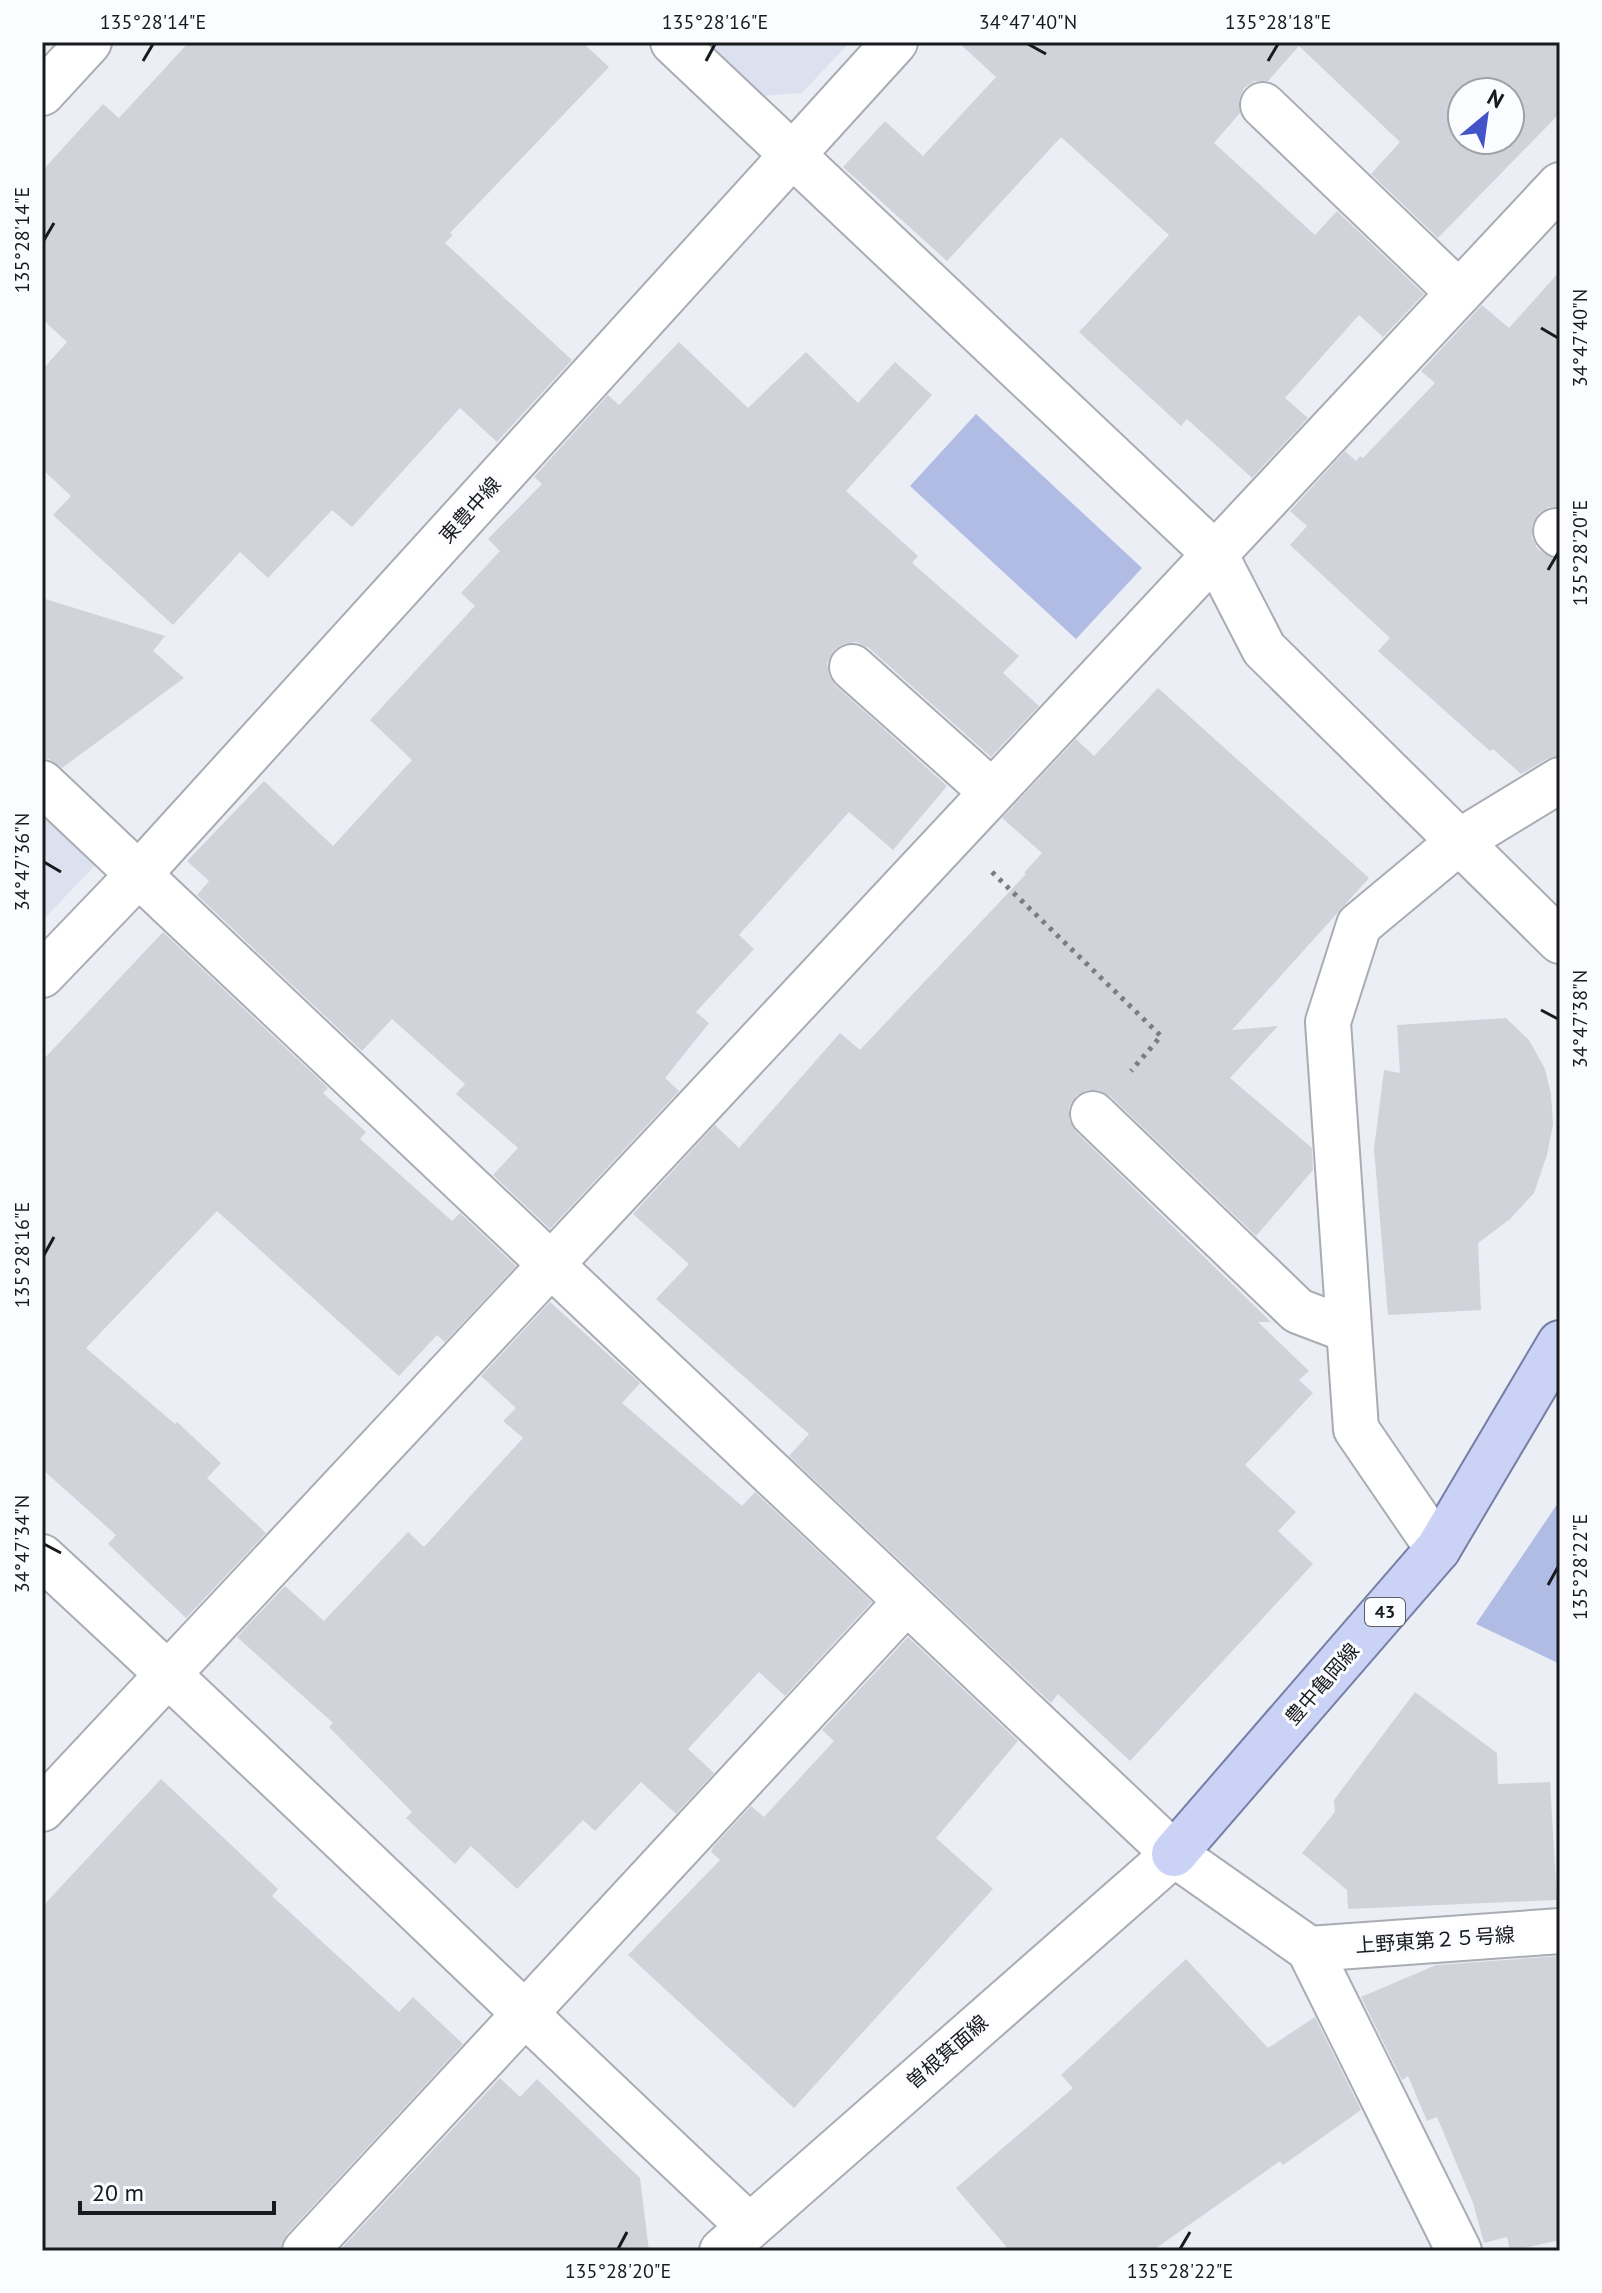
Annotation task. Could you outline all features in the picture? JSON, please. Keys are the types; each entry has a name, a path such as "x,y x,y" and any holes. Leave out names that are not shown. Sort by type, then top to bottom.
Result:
{"main road":[{"name":"豊中亀岡線","path":"1174,1854 1438,1549 1560,1343"}],"street":[{"path":"42,93 89,42"},
{"path":"673,42 1215,554 1264,649 1560,941"},
{"name":"東豊中線","path":"42,975 139,874 895,42"},
{"path":"1263,105 1459,293"},
{"path":"42,1809 1560,185"},
{"path":"852,667 992,792"},
{"path":"1438,1549 1356,1429 1328,1022 1359,925 1460,841 1560,780"},
{"path":"42,783 1174,1854 1309,1949 1459,2251"},
{"path":"1093,1114 1298,1311 1348,1330"},
{"path":"42,1557 525,2016 736,2238"},
{"path":"305,2251 906,1602"},
{"name":"曽根箕面線","path":"736,2238 1174,1854"},
{"name":"上野東第２５号線","path":"1309,1949 1560,1931"}],"path":[{"path":"953,834 1161,1036 1093,1114"}],"shaded area":[{"path":"704,42 850,42 802,93 762,96"},
{"path":"976,414 1142,568 1076,639 910,486"},
{"path":"42,807 99,861 42,921"},
{"path":"1560,1500 1560,1664 1476,1624"}],"building":[{"path":"189,42 582,42 609,67 450,233 453,235 445,243 572,360 497,442 460,408 352,527 332,510 268,578 240,552 173,625 53,515 71,496 42,469 42,370 67,342 42,319 42,171 103,104 119,118"},
{"path":"958,42 1560,42 1560,113 1526,148 1526,76 1446,76 1446,156 1518,156 1438,238 1371,174 1400,142 1299,46 1268,81 1255,81 1244,88 1239,100 1240,113 1214,143 1315,235 1337,211 1424,294 1383,337 1359,315 1285,398 1308,418 1252,478 1187,419 1181,426 1079,332 1169,235 1061,137 947,261 843,167 885,121 923,156 996,77"},
{"path":"1560,271 1560,507 1549,507 1539,513 1532,525 1532,538 1538,549 1553,559 1560,559 1560,755 1521,774 1493,749 1490,751 1378,651 1390,638 1290,545 1307,526 1290,511 1345,451 1356,461 1360,456 1363,458 1435,383 1421,371 1482,305 1509,328"},
{"path":"679,342 748,408 806,352 858,403 895,362 932,395 846,491 918,556 912,563 1019,656 1003,673 1039,706 991,757 869,648 856,642 843,644 834,650 827,663 829,676 835,685 947,786 893,850 849,812 739,935 754,949 696,1012 709,1023 665,1078 679,1091 550,1229 493,1175 518,1148 456,1094 465,1084 392,1019 362,1051 197,895 209,881 187,861 264,781 333,846 412,760 370,720 475,606 461,593 500,551 488,539 542,484 534,477 608,395 619,405"},
{"path":"42,598 165,636 153,651 184,678 62,768 49,759 42,759"},
{"path":"1158,688 1369,878 1232,1030 1278,1026 1230,1078 1312,1148 1313,1170 1256,1236 1110,1096 1098,1090 1087,1090 1076,1096 1069,1107 1069,1120 1076,1132 1271,1322 1258,1322 1309,1371 1299,1380 1313,1393 1245,1465 1296,1512 1278,1531 1313,1564 1130,1761 1058,1694 1051,1703 789,1456 809,1434 656,1299 689,1264 633,1214 715,1125 739,1148 840,1033 860,1050 1026,874 1042,853 1002,818 1076,739 1094,756"},
{"path":"163,932 328,1088 323,1093 366,1132 360,1139 452,1221 460,1213 516,1266 445,1342 437,1335 399,1376 217,1211 86,1348 175,1424 177,1422 221,1463 207,1478 266,1533 186,1618 108,1544 116,1535 42,1469 42,1061"},
{"path":"1506,1018 1529,1040 1545,1069 1551,1094 1553,1124 1547,1155 1534,1193 1510,1219 1478,1243 1481,1310 1388,1315 1374,1149 1384,1070 1400,1073 1397,1025"},
{"path":"550,1302 640,1383 622,1403 742,1506 755,1492 872,1602 785,1696 759,1672 688,1749 714,1773 676,1814 641,1782 595,1831 583,1820 517,1889 471,1846 455,1864 406,1818 412,1812 329,1727 333,1723 237,1637 285,1586 324,1621 408,1532 424,1547 523,1438 503,1421 516,1408 481,1376"},
{"path":"908,1637 1018,1741 936,1838 993,1889 794,2108 628,1955 720,1860 711,1852 713,1847 751,1806 764,1817 834,1741 822,1730"},
{"path":"1415,1692 1497,1753 1498,1784 1550,1782 1557,1900 1348,1909 1347,1890 1302,1853 1335,1812 1334,1800"},
{"path":"161,1779 278,1889 272,1896 399,2012 413,1997 463,2044 287,2234 281,2251 42,2251 42,1907"},
{"path":"1560,1956 1560,2240 1510,2251 1507,2237 1484,2243 1473,2203 1437,2117 1427,2121 1408,2076 1402,2080 1361,1997 1436,1965"},
{"path":"1186,1959 1268,2048 1315,2017 1361,2110 1283,2165 1280,2161 1152,2251 1010,2251 956,2188 1073,2088 1061,2075"},
{"path":"500,2078 520,2097 537,2079 640,2178 649,2251 339,2251"}]}
